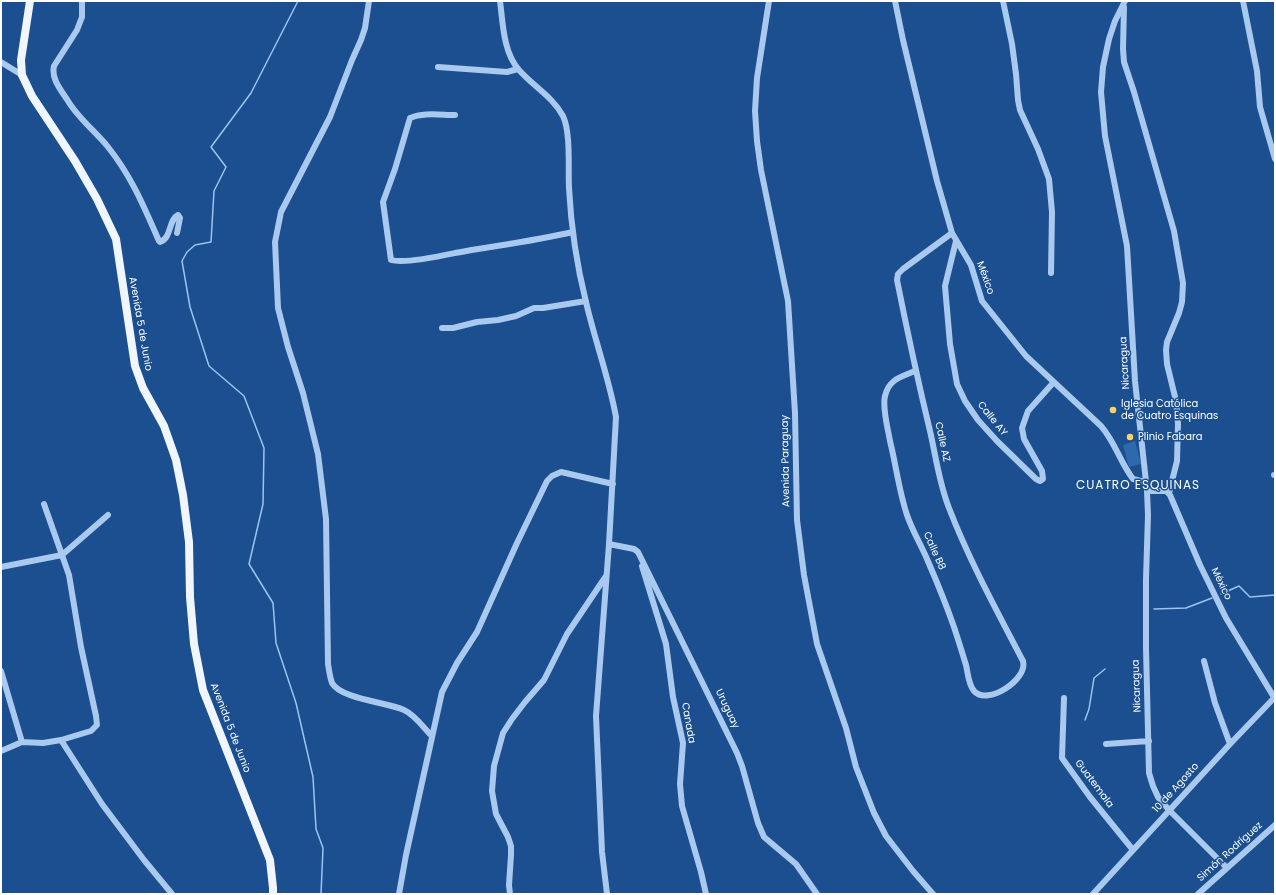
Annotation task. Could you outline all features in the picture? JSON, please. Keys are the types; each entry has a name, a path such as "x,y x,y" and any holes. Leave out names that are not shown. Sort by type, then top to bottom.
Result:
{"main road":[{"name":"Avenida 5 de Junio","path":"30,1 21,60 22,75 32,96 75,161 97,199 116,239 135,366 143,388 164,426 176,460 183,495 189,542 190,597 194,644 203,690 270,860 274,888 273,894"}],"street":[{"path":"82,1 82,17 77,30 54,66 52,72 70,105 108,148 127,173 140,196 159,241 164,241 173,220 178,215 180,218 177,233"},
{"path":"368,1 365,28 330,117 281,212 275,242 278,308 288,347 303,393 318,454 326,519 328,664 332,683 340,691 350,695 404,710 431,735"},
{"path":"500,1 509,52 518,70 553,103 563,117 568,135 569,190 573,232 586,301 612,396 616,417 610,544 606,575 596,716 602,852 607,894"},
{"name":"Avenida Paraguay","path":"769,1 757,78 755,111 756,141 788,301 795,413 797,520 804,575 817,644 846,728 856,767 874,813 886,836 933,894"},
{"name":"México","path":"895,1 937,181 952,233 971,265 982,301 1026,356 1108,434 1133,479 1145,482"},
{"path":"1003,1 1012,44 1020,110 1038,149 1049,179 1052,212 1051,273"},
{"path":"1243,1 1257,71 1260,107 1275,159"},
{"path":"1125,3 1123,49 1124,62 1174,231 1183,283 1182,302 1166,350 1167,364 1176,401 1178,424 1177,461 1169,493 1166,491 1147,490"},
{"name":"Nicaragua","path":"1125,3 1115,21 1109,38 1103,67 1101,92 1105,136 1127,246 1135,381 1147,490 1148,533 1146,648 1149,772 1152,786 1158,797 1227,868"},
{"path":"1,62 22,75"},
{"path":"438,67 507,72 518,70"},
{"path":"455,115 416,115 410,118 395,169 383,202 392,260 397,262 420,259 536,240 573,232"},
{"name":"Calle AZ","path":"952,233 898,274 897,280 915,370 936,456 941,484 948,507 960,535 1024,666"},
{"name":"Calle AY","path":"956,241 945,286 950,344 957,384 965,401 978,420 997,441 1036,479 1040,481 1043,479 1042,471 1024,439 1022,428 1028,411 1054,383"},
{"path":"442,328 453,328 478,322 498,320 516,316 534,308 543,308 586,301"},
{"name":"Calle B8","path":"915,370 888,385 884,402 890,440 907,515 942,592 971,687 975,692 981,695 990,695 1007,688 1022,672 1024,666"},
{"path":"399,894 431,735 442,692 457,663 477,632 547,481 552,476 561,472 613,484"},
{"name":"México","path":"1169,493 1212,591 1226,618 1275,698"},
{"path":"1,751 22,742 44,743 62,740 91,731 96,725 96,716 81,647 69,575 44,504"},
{"path":"1,568 62,555 108,515"},
{"path":"610,544 634,549 640,556"},
{"name":"Canada","path":"640,556 646,582 666,644 673,696 682,742 680,784 682,806 706,894"},
{"name":"Uruguay","path":"640,556 737,753 758,823 764,837 796,864 817,894"},
{"path":"510,894 509,885 512,856 511,846 496,814 492,791 494,766 503,733 525,702 544,680 567,634 606,575"},
{"path":"1204,661 1215,703 1230,744"},
{"path":"1,671 22,742"},
{"name":"Guatemala","path":"1064,698 1062,758 1090,797 1133,850"},
{"name":"10 de Agosto","path":"1096,893 1169,810 1275,698"},
{"path":"62,740 102,804 144,860 172,894"},
{"path":"1106,744 1149,741"},
{"name":"Simón Rodríguez","path":"1198,894 1275,826"}],"shaded area":[{"path":"1135,441 1141,464 1129,467 1123,445"}],"waterway":[{"path":"298,1 251,93 211,147 226,167 214,191 211,242 195,245 187,252 182,261 190,307 209,366 244,396 264,448 263,504 249,564 273,603 276,643 296,703 313,777 316,829 323,848 321,894"},
{"path":"1221,594 1239,586 1250,597 1275,595"},
{"path":"1154,609 1186,608 1212,598"},
{"path":"1085,720 1089,709 1094,678 1105,669"}],"place":[{"name":"Iglesia Católica de Cuatro Esquinas","path":"1113,410"},
{"name":"Plinio Fabara","path":"1130,437"}],"district":[{"name":"CUATRO ESQUINAS","path":"1138,486"}]}
